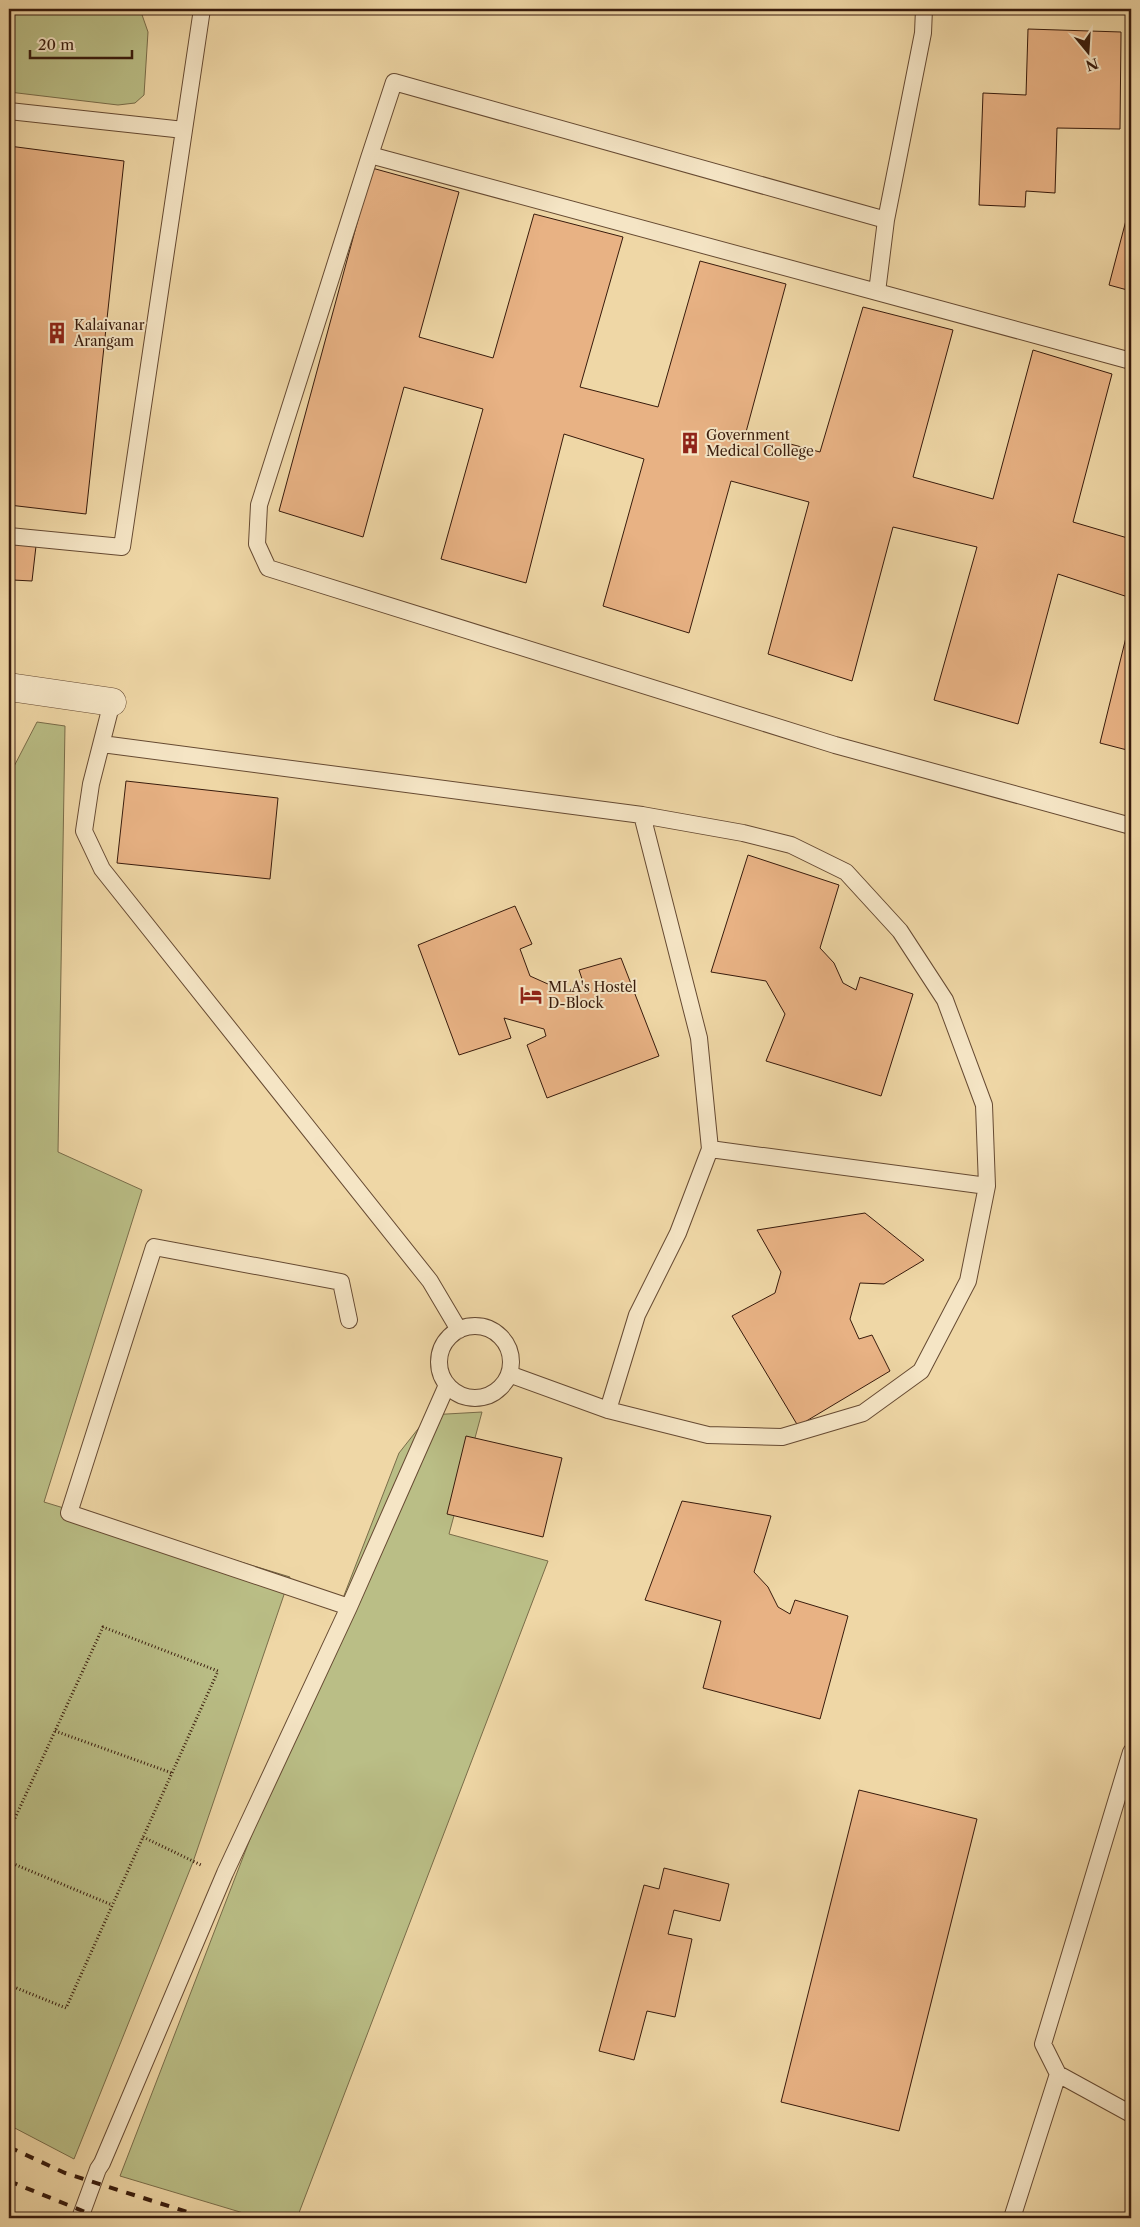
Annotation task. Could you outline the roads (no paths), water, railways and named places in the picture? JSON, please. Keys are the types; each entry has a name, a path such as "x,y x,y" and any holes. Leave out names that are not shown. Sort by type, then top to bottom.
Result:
{"street":[{"path":"9,687 112,702"}],"lane":[{"path":"9,536 122,547 202,9"},
{"path":"878,292 886,220 923,33 924,9"},
{"path":"886,220 394,82 260,504 257,544 268,568 835,745 1131,826"},
{"path":"9,111 184,130"},
{"path":"370,155 1131,362"},
{"path":"112,702 91,784 84,831 102,869 430,1281 459,1330"},
{"path":"102,744 642,815 743,833 790,845 846,872 900,931 945,1000 984,1105 988,1186 968,1280 922,1371 863,1413 782,1437 708,1434 608,1410 509,1374"},
{"path":"608,1410 637,1315 678,1233 710,1149 699,1038 642,815"},
{"path":"710,1149 988,1186"},
{"path":"349,1320 341,1282 154,1247 69,1513 349,1607"},
{"path":"471,1326 483,1327 494,1332 503,1340 509,1350 511,1362 509,1374 503,1385 484,1397 472,1399 460,1396 443,1380 439,1369 439,1357 442,1346 450,1336 459,1330 471,1326"},
{"path":"80,2218 98,2169 225,1874 349,1607 447,1385"},
{"path":"1131,1752 1129,1770 1043,2044 1058,2074 1131,2114"},
{"path":"1012,2218 1058,2074"}],"railway":[{"path":"9,2147 65,2173 206,2218"},
{"path":"9,2181 100,2218"}],"place":[{"name":"Kalaivanar Arangam","path":"57,333"},
{"name":"Government Medical College","path":"690,443"},
{"name":"MLA's Hostel D-Block","path":"531,995"}]}
